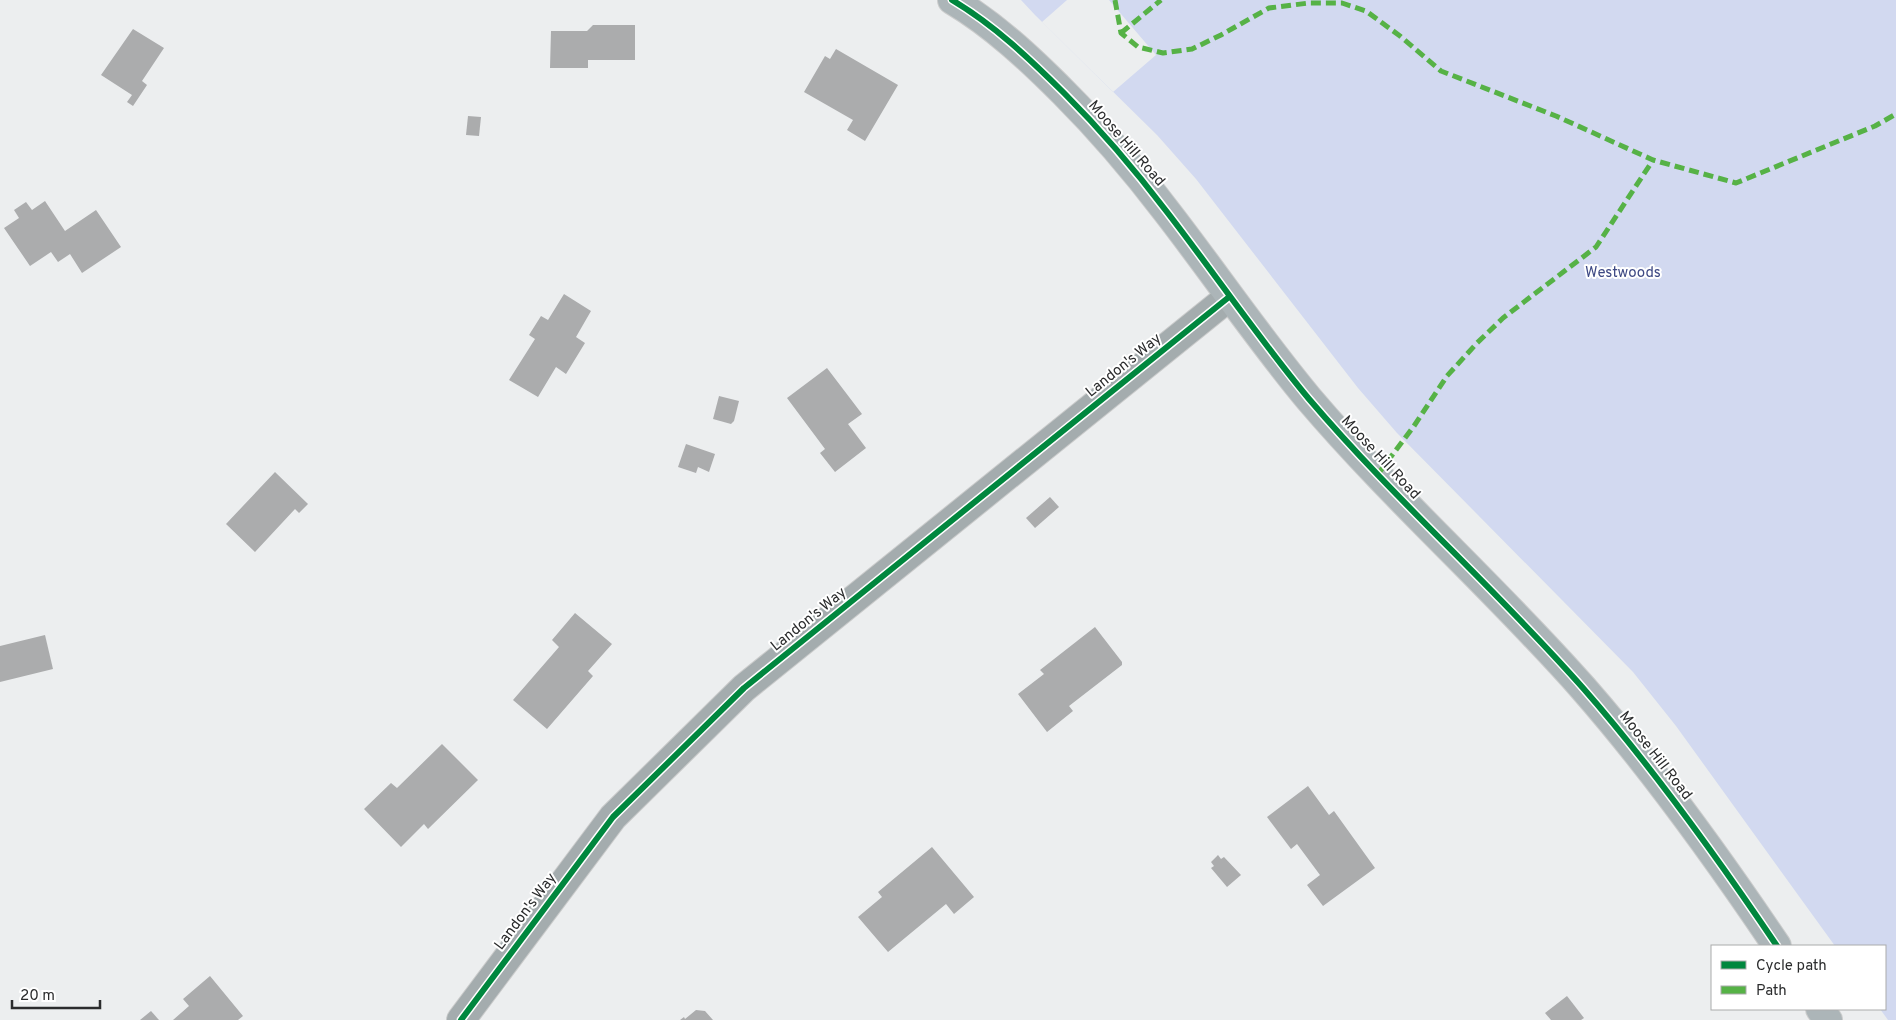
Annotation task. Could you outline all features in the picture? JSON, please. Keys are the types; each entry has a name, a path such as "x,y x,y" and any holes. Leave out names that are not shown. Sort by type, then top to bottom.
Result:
{"street":[{"name":"Moose Hill Road","path":"952,0 1006,38 1048,76 1095,124 1167,212 1229,297 1309,399 1405,503 1500,598 1640,755 1696,830 1776,945"},
{"name":"Landon's Way","path":"462,1020 613,817 744,688 1229,297"}],"green space":[{"path":"1021,0 1067,0 1042,22"},
{"name":"Westwoods","path":"1109,0 1896,0 1896,1020 1888,1020 1881,1010 1886,1010 1886,945 1834,945 1676,726 1633,672 1397,433 1358,388 1196,179 1157,135 1113,92 1156,55"}],"building":[{"path":"593,25 635,25 635,60 588,60 588,68 550,68 551,31 587,31"},
{"path":"133,29 164,48 142,81 147,85 133,106 127,102 132,95 101,75"},
{"path":"836,49 898,85 865,141 847,130 853,120 804,92 825,56 830,59"},
{"path":"468,116 481,117 479,136 466,135"},
{"path":"45,201 65,231 96,210 121,247 82,273 70,254 58,262 51,252 30,266 4,228 19,218 14,210 26,202 32,210"},
{"path":"564,294 591,311 576,337 585,343 566,374 556,367 538,397 509,380 535,339 529,335 541,316 548,320"},
{"path":"827,368 862,414 848,424 866,448 835,472 820,453 825,449 787,398"},
{"path":"719,396 739,401 734,421 731,424 713,419"},
{"path":"686,444 715,454 709,472 698,467 696,473 678,467"},
{"path":"275,472 308,504 299,513 295,509 255,552 226,524"},
{"path":"1050,497 1059,507 1035,528 1026,518"},
{"path":"575,613 612,644 588,671 593,676 547,729 513,700 559,647 552,640"},
{"path":"1095,627 1122,662 1122,665 1069,706 1073,711 1047,732 1018,694 1044,674 1040,670"},
{"path":"45,635 53,669 0,682 0,646"},
{"path":"442,744 478,780 428,829 424,824 401,847 364,809 391,783 397,788"},
{"path":"1308,786 1329,815 1334,811 1375,868 1323,906 1307,885 1320,875 1297,844 1291,849 1267,817"},
{"path":"932,847 974,897 954,914 946,904 888,952 858,917 882,897 878,892"},
{"path":"1218,855 1221,859 1224,857 1241,875 1227,887 1211,868 1214,866 1211,862"},
{"path":"210,976 243,1016 238,1020 173,1020 189,1006 183,999"},
{"path":"1567,996 1584,1018 1581,1020 1551,1020 1545,1013"},
{"path":"696,1010 705,1011 713,1020 680,1020 684,1017 685,1019"},
{"path":"151,1011 159,1020 140,1020"}],"marked path":[{"path":"1115,0 1121,33 1138,47 1163,53 1192,49 1269,8 1309,3 1342,3 1366,11 1400,36 1441,71 1556,116 1653,160 1736,183 1875,126 1896,114"},
{"path":"1121,33 1161,0"},
{"path":"1378,474 1414,426 1447,376 1477,343 1503,318 1596,247 1653,160"}],"cycle path":[{"path":"952,0 997,31 1024,55 1078,107 1117,151 1143,181 1272,353 1309,399 1376,473 1549,651 1635,750 1684,814 1776,945"},
{"path":"461,1020 613,817 744,688 1229,297"}]}
